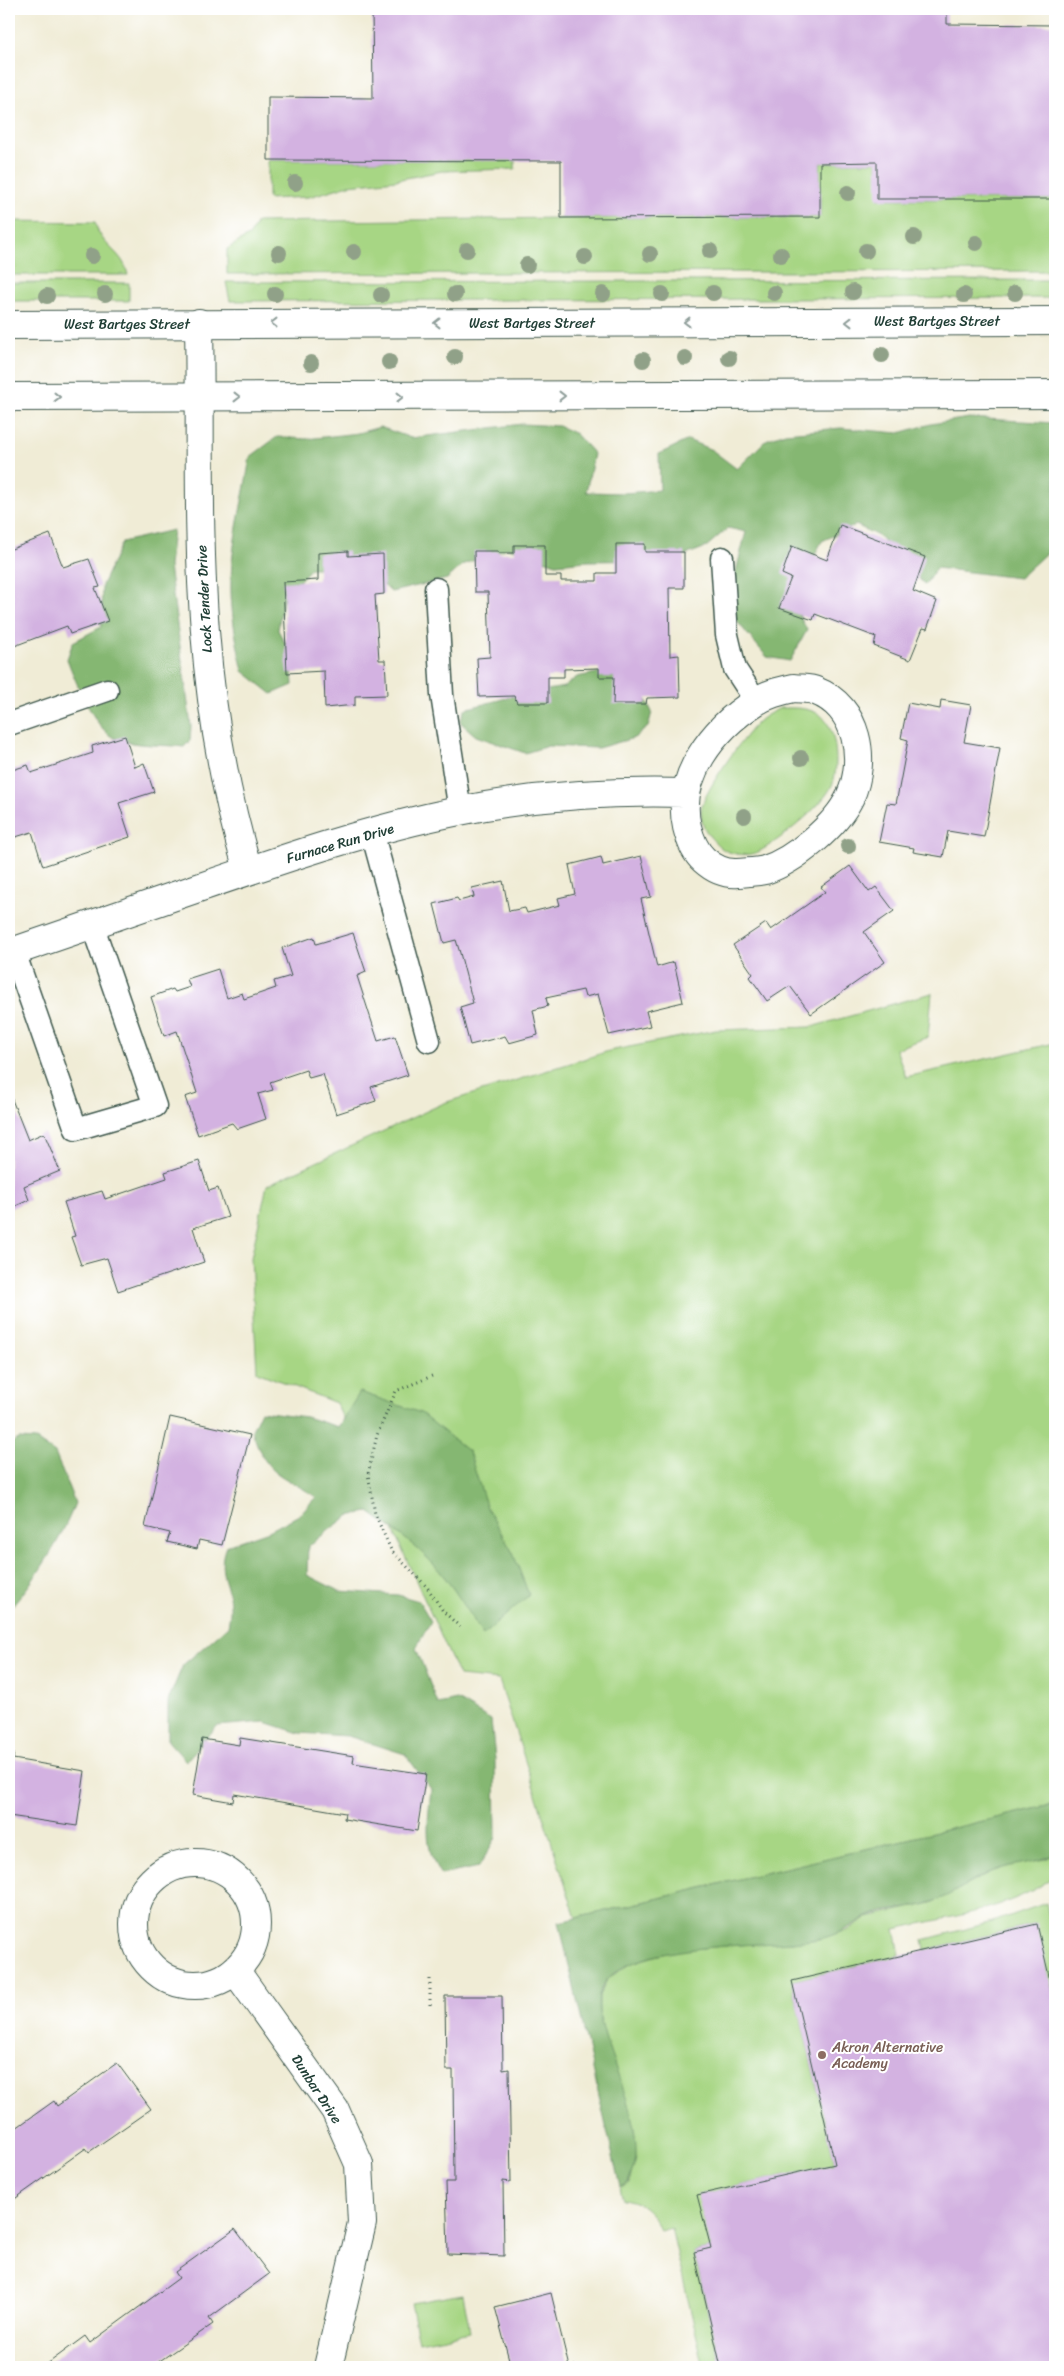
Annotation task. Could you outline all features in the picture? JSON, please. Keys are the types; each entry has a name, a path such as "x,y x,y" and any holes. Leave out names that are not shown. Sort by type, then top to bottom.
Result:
{"street":[{"name":"West Bartges Street","path":"9,325 1055,321"},
{"name":"Lock Tender Drive","path":"200,323 201,547 205,632 220,748 233,818 248,870"},
{"path":"9,397 1055,394"},
{"path":"794,688 815,690 831,698 843,709 853,731 858,772 850,798 835,819 810,843 783,862 763,870 735,874 715,870 700,855 689,837 685,817 685,793 701,755 724,728 756,701 774,692 794,688"},
{"name":"Furnace Run Drive","path":"11,952 248,870 372,832 460,811 562,796 627,792 685,793"},
{"path":"193,1862 219,1866 234,1876 254,1904 256,1918 254,1940 243,1962 236,1970 222,1979 204,1985 188,1986 167,1980 148,1962 135,1936 134,1906 142,1891 157,1874 173,1866 193,1862"},
{"name":"Dunbar Drive","path":"236,1970 335,2110 360,2164 362,2223 328,2367"}],"lane":[{"path":"722,558 726,635 735,669 756,701"},
{"path":"436,589 442,695 460,811"},
{"path":"9,724 107,690"},
{"path":"372,832 429,1041"},
{"path":"11,952 76,1129 155,1106 92,924"}],"path":[{"path":"432,1376 396,1391 377,1435 368,1474 375,1514 391,1550 427,1587 443,1612 460,1627"},
{"path":"430,1979 430,2005"}],"green space":[{"path":"268,160 515,160 515,169 442,171 396,180 349,185 309,197 268,199"},
{"path":"877,162 878,199 1055,199 1055,271 227,274 227,249 250,235 257,222 820,217 820,163"},
{"path":"9,221 95,222 102,237 122,260 128,275 9,275"},
{"path":"1055,280 1055,298 230,301 226,282"},
{"path":"9,283 129,283 129,301 9,301"},
{"path":"969,418 1055,423 1055,545 1019,578 936,568 925,585 880,537 856,525 822,541 806,572 795,607 807,630 790,661 767,657 734,618 735,575 746,532 728,528 706,547 673,560 587,561 556,564 508,548 464,564 447,579 391,592 366,568 311,568 283,599 278,630 291,654 293,685 272,694 243,671 231,602 234,549 250,457 277,437 306,439 358,433 380,427 411,438 522,424 559,426 576,434 594,454 586,492 625,493 660,490 659,454 688,440 712,450 737,469 766,440 785,433 841,428 899,433 931,424"},
{"path":"173,530 169,566 191,726 190,741 184,747 130,743 114,738 99,724 86,703 67,659 73,642 101,627 102,585 122,542"},
{"path":"616,669 644,696 652,712 648,727 634,738 598,748 548,746 525,753 476,736 460,722 465,709 514,696 564,687 577,677"},
{"path":"780,708 808,710 824,718 829,726 835,745 836,766 833,783 821,802 811,812 767,847 754,854 738,854 727,851 715,842 706,831 701,817 703,803 725,765 752,729 760,720"},
{"path":"932,993 928,1037 896,1049 906,1077 1055,1043 1055,1804 576,1918 499,1680 459,1676 336,1403 257,1372 251,1258 267,1185 444,1103 609,1051 716,1030 811,1027"},
{"path":"360,1392 421,1413 469,1452 487,1508 513,1553 529,1595 483,1635 439,1570 409,1541 369,1512 348,1516 308,1546 307,1575 339,1591 398,1595 419,1601 431,1621 416,1648 438,1704 457,1700 491,1720 495,1759 496,1837 479,1867 441,1875 431,1855 429,1844 428,1823 431,1789 405,1754 348,1736 299,1733 265,1722 217,1726 186,1761 168,1741 168,1701 183,1665 228,1626 230,1616 229,1597 222,1563 226,1546 269,1531 299,1515 316,1497 276,1472 263,1457 252,1430 261,1411 306,1417 338,1427"},
{"path":"19,1439 36,1440 55,1453 75,1503 63,1531 46,1560 28,1587 9,1610 9,1444"},
{"path":"1055,1804 1055,1854 1040,1860 994,1871 933,1902 875,1914 840,1932 823,1938 735,1945 663,1954 632,1963 610,1977 599,1996 600,2015 633,2123 636,2157 628,2183 620,2187 559,1922"},
{"path":"1055,1854 1055,1876 1038,1888 1019,1897 978,1911 895,1929 900,1955 792,1981 835,2164 698,2195 711,2248 694,2252 721,2367 704,2367 671,2228 660,2231 654,2218 642,2205 623,2199 620,2187 629,2183 636,2155 599,2015 599,1995 608,1978 634,1962 677,1950 793,1942 846,1931 868,1917 932,1903 993,1871 1014,1864 1046,1859"},
{"path":"1046,1903 1055,1943 1055,2002 1036,1924 925,1950 923,1940 996,1921"},
{"path":"463,2294 470,2332 419,2342 411,2303"}],"building":[{"path":"372,9 947,9 947,24 1055,25 1055,199 877,199 877,162 820,163 820,217 561,218 561,161 268,160 268,97 373,98"},
{"path":"840,525 925,557 913,591 937,601 927,629 923,628 910,660 874,646 876,637 815,614 813,620 779,608 791,578 782,574 792,546 827,560"},
{"path":"50,534 63,567 89,559 100,587 95,588 108,621 70,634 67,626 9,648 9,550"},
{"path":"616,544 645,544 645,552 684,552 684,588 669,588 670,656 679,655 680,697 647,698 646,704 613,704 614,677 599,677 599,668 564,669 564,677 548,677 548,703 517,703 514,696 479,697 477,658 490,657 488,592 475,592 474,551 514,553 514,545 545,545 545,576 561,576 561,581 597,581 597,573 616,573"},
{"path":"348,551 348,556 383,554 384,594 375,595 379,660 385,660 387,695 355,696 355,705 325,708 324,671 287,673 283,582 318,580 318,553"},
{"path":"941,700 971,705 964,742 1000,748 984,837 948,831 943,857 913,852 914,848 879,842 887,803 896,804 908,740 901,738 908,703 940,709"},
{"path":"125,736 135,767 144,763 154,792 119,803 130,837 43,866 32,832 9,839 9,771 28,765 31,773 93,753 92,746"},
{"path":"641,856 651,897 641,899 657,967 674,962 683,1002 646,1011 650,1026 609,1035 598,994 585,997 583,990 546,998 548,1006 533,1010 538,1035 509,1043 505,1036 470,1045 460,1007 473,1003 456,940 444,943 434,904 457,898 459,901 474,897 472,888 503,881 509,911 525,908 527,913 560,905 558,898 575,894 569,865 601,857 603,865"},
{"path":"850,866 869,892 876,887 894,911 864,932 885,962 811,1014 790,986 767,1001 750,977 753,974 733,945 766,923 771,930 825,892 821,887"},
{"path":"353,933 366,972 357,976 378,1041 395,1036 408,1075 371,1087 376,1101 336,1114 323,1074 309,1078 306,1070 270,1082 273,1090 258,1094 266,1119 237,1129 232,1123 198,1135 185,1097 197,1093 177,1031 164,1036 151,997 173,989 175,992 190,987 187,979 218,969 227,998 242,993 244,999 276,988 274,981 291,976 282,948 314,937 316,944"},
{"path":"9,1092 28,1140 44,1133 60,1171 24,1186 29,1200 9,1209"},
{"path":"199,1161 209,1191 218,1188 228,1217 193,1228 204,1262 118,1291 107,1258 81,1265 71,1237 75,1236 64,1202 102,1191 105,1199 167,1178 165,1172"},
{"path":"170,1417 250,1435 222,1545 199,1540 197,1549 167,1542 170,1533 145,1527"},
{"path":"240,1738 354,1756 353,1763 426,1774 417,1831 344,1819 345,1813 234,1794 233,1802 193,1795 202,1739 239,1745"},
{"path":"9,1752 14,1753 13,1759 85,1771 77,1826 9,1816"},
{"name":"Akron Alternative Academy","path":"1037,1924 1055,2002 1055,2367 721,2367 694,2252 711,2248 697,2195 835,2164 792,1981"},
{"path":"445,1996 502,1996 503,2070 509,2069 511,2182 503,2181 504,2256 448,2254 446,2182 454,2182 453,2070 446,2070"},
{"path":"117,2063 151,2109 89,2152 86,2148 9,2203 9,2133 54,2101 57,2106"},
{"path":"235,2229 269,2274 209,2318 213,2324 151,2367 43,2367 85,2336 90,2343 179,2278 175,2272"},
{"path":"551,2293 569,2367 511,2367 495,2307"}],"place":[{"name":"Akron Alternative Academy","path":"822,2055"}]}
